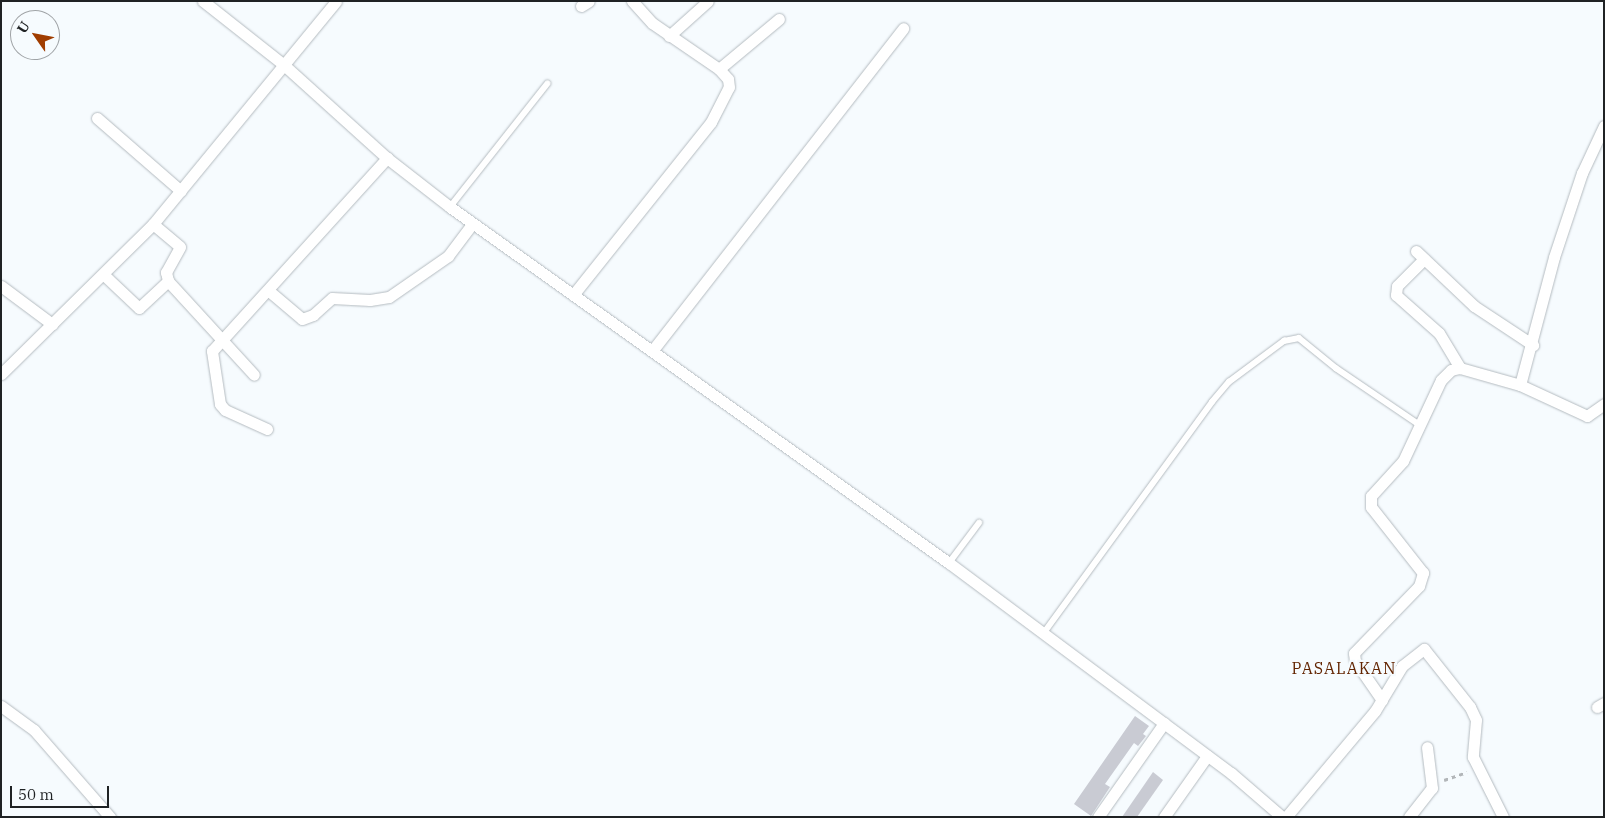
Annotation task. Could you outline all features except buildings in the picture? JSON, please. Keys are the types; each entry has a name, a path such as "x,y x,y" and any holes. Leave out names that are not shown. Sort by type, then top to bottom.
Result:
{"street":[{"path":"203,1 284,65 387,158 472,224 949,563 1208,756 1282,817"},
{"path":"1,374 154,224 336,1"},
{"path":"573,295 711,122 729,87 728,78 719,69 669,36 632,1"},
{"path":"669,36 708,1"},
{"path":"719,69 779,19"},
{"path":"652,351 903,28"},
{"path":"97,118 181,191"},
{"path":"1520,385 1557,248 1582,172 1604,126"},
{"path":"267,429 225,410 220,404 212,351 269,291 387,158"},
{"path":"154,224 180,248 166,272 168,282 254,375"},
{"path":"269,291 302,319 313,315 332,298 370,300 388,297 444,259 472,224"},
{"path":"1460,368 1439,333 1396,295 1397,286 1420,255 1474,306 1532,345"},
{"path":"104,275 139,308 168,282"},
{"path":"1,286 52,324"},
{"path":"1382,700 1355,661 1354,653 1419,586 1423,573 1371,507 1371,496 1403,461 1441,380 1451,370 1460,368 1520,385 1587,416 1604,404"},
{"path":"1286,817 1382,700 1402,666 1420,650 1426,650 1470,707 1476,720 1472,745 1478,769 1503,817"},
{"path":"1,706 34,730 110,817"},
{"path":"1098,817 1164,724"},
{"path":"1409,817 1432,788 1427,747"},
{"path":"1164,817 1208,756"}],"lane":[{"path":"450,207 546,84"},
{"path":"1043,634 1212,402 1229,382 1284,341 1299,338 1336,368 1420,425"},
{"path":"949,563 978,523"}],"path":[{"path":"1432,788 1444,780 1478,769"}],"district":[{"name":"PASALAKAN","path":"1344,668"}]}
